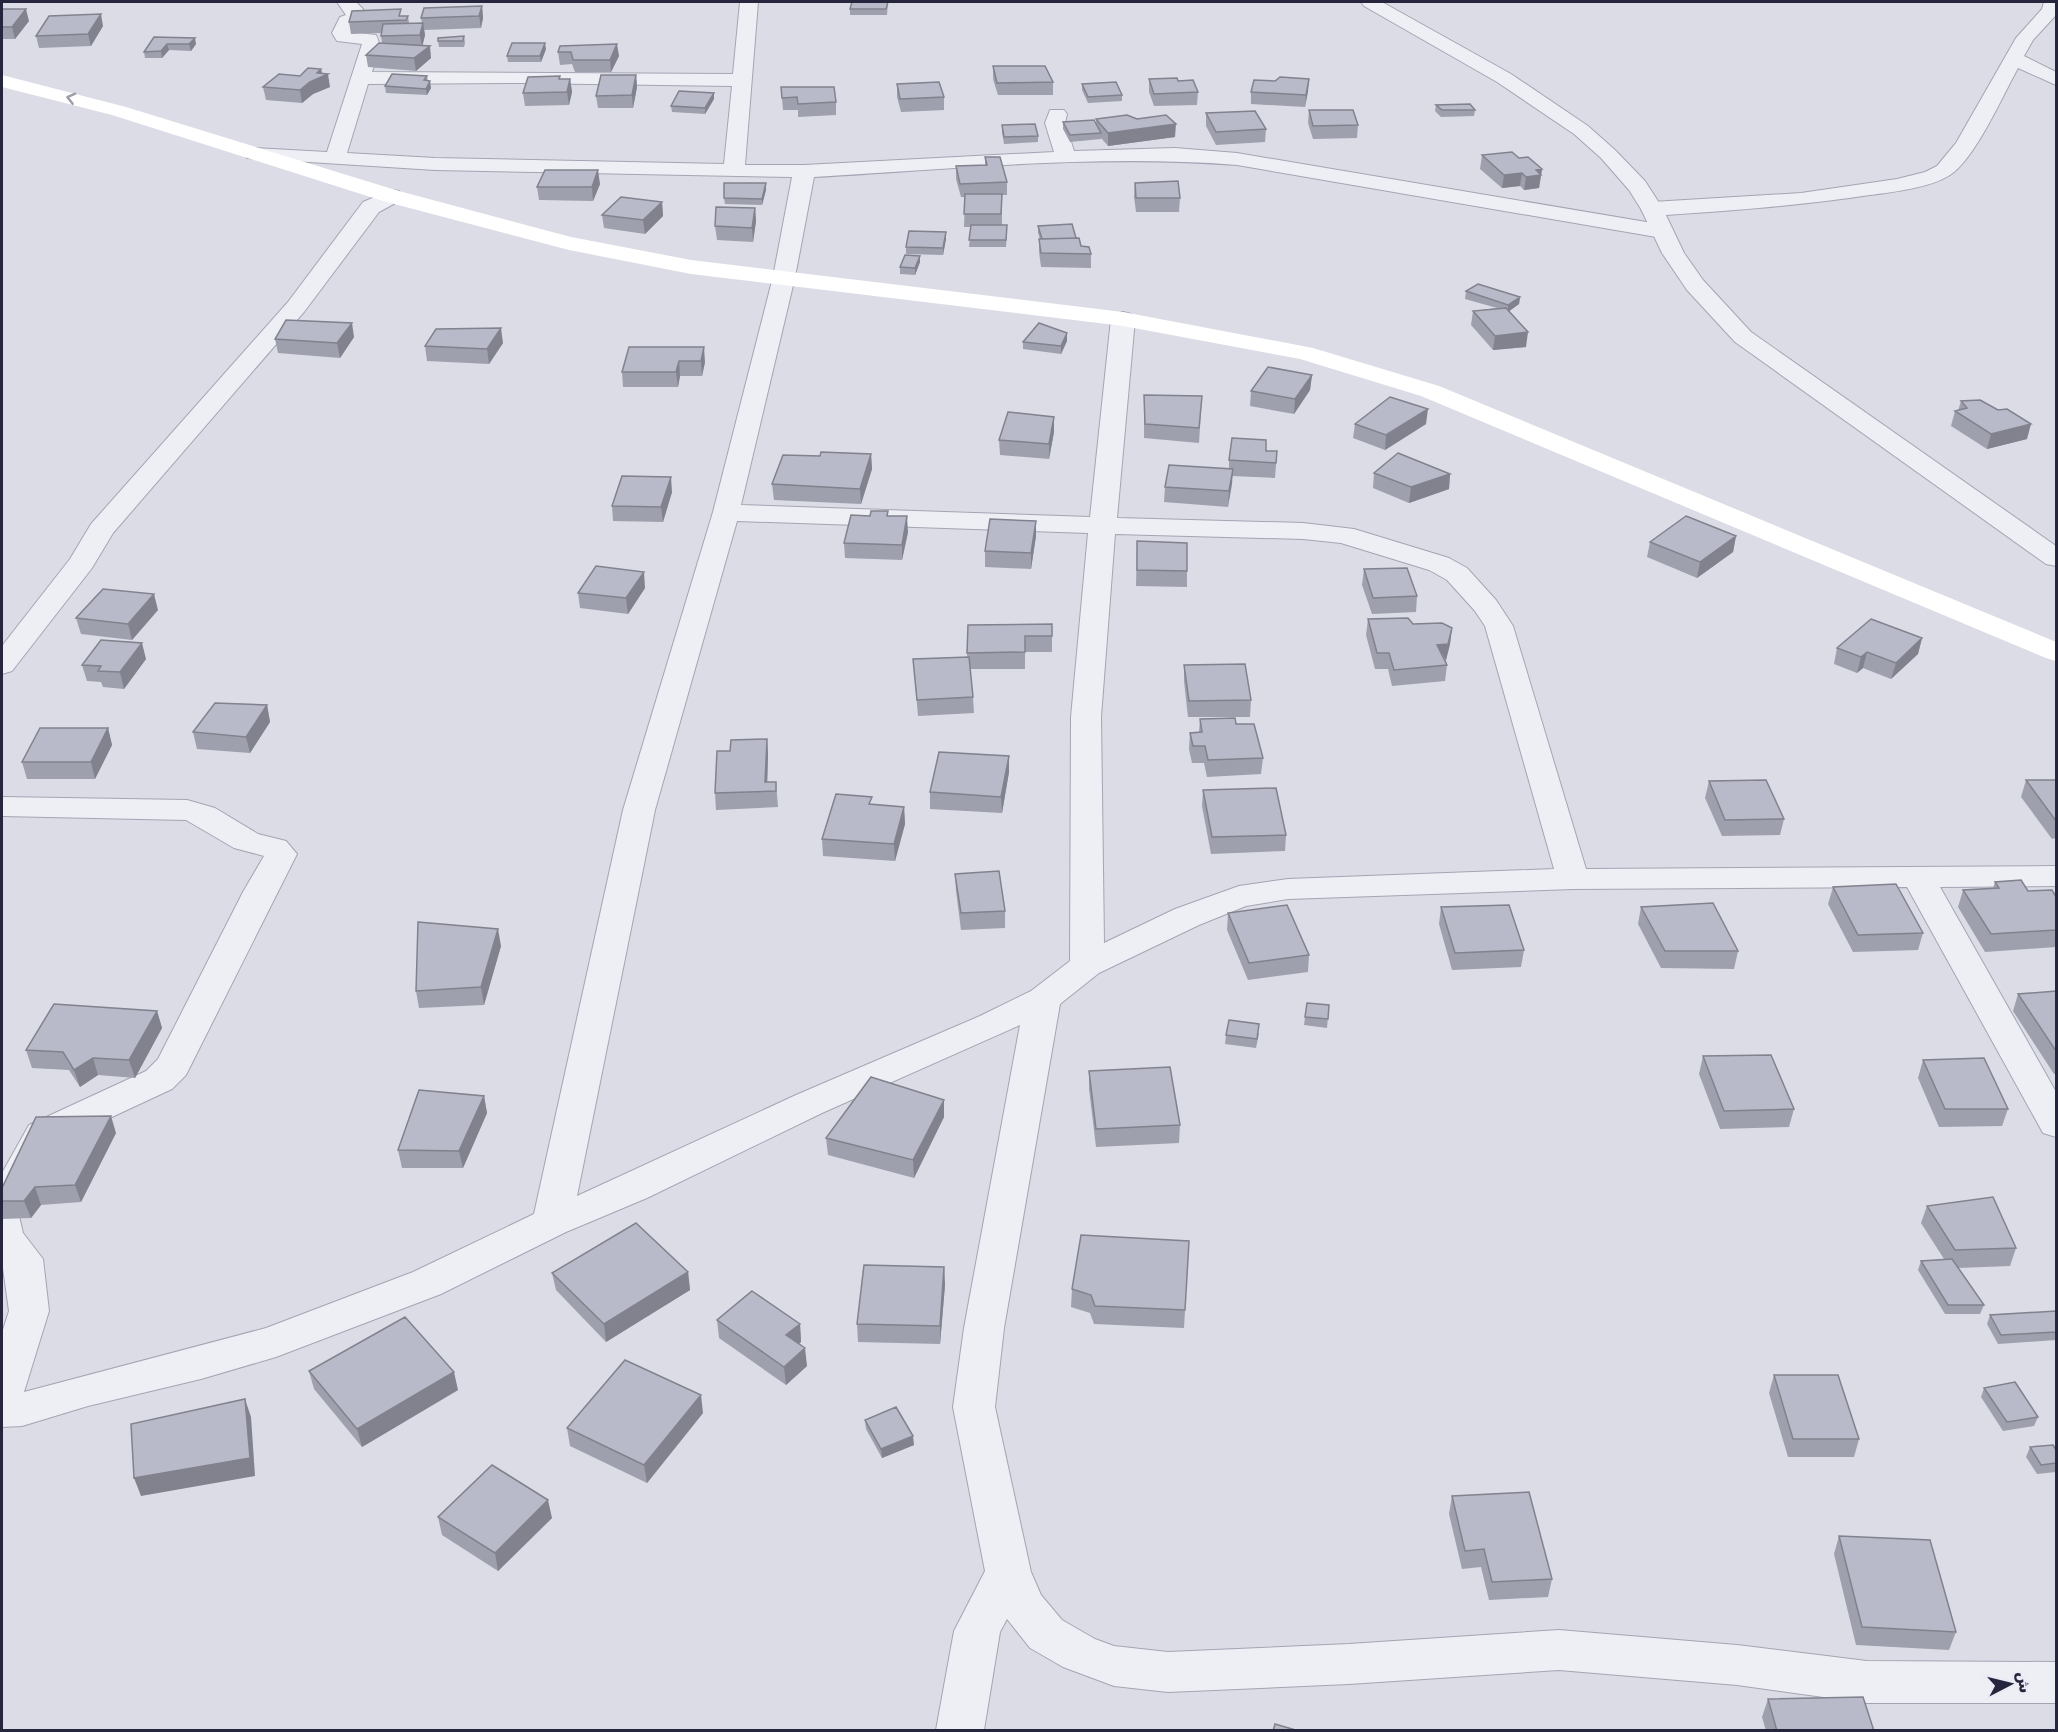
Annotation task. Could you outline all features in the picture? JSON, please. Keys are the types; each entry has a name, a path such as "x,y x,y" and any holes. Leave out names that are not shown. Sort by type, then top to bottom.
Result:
{"main road":[{"path":"2,81 118,111 391,196 618,254 691,267 1124,319 1304,353 1430,391 2056,652"},
{"path":"2,97 93,119 187,133"}],"street":[{"path":"335,159 371,42 366,39 344,37 341,33 347,21 356,17 354,9 346,2"},
{"path":"734,171 749,2"},
{"path":"1370,2 1504,78 1562,116 1608,154 1637,186 1652,209 1673,253 1695,285 1743,337 2056,558"},
{"path":"1652,209 1801,200 1897,185 1932,176 1944,170 1965,144 2025,38 2052,10 2054,2"},
{"path":"2013,58 2056,79"},
{"path":"359,78 518,77 743,80"},
{"path":"1057,114 1055,123 1066,157"},
{"path":"254,154 435,164 804,171 1066,157 1174,154 1220,157 1662,231"},
{"path":"552,1222 598,992 639,810 726,512 784,277 804,171"},
{"path":"2,665 82,562 101,530 296,307 371,207 391,196"},
{"path":"1087,965 1086,717 1112,413 1124,319"},
{"path":"726,512 1303,531 1344,535 1439,564 1457,574 1486,606 1499,626 1573,879"},
{"path":"2,806 188,810 210,817 245,840 273,847 281,854 173,1066 159,1080 42,1134 2,1206"},
{"path":"1917,876 2056,1124"},
{"path":"2,1403 4,1411 21,1409 88,1390 201,1363 276,1341 427,1283 552,1222 633,1188 809,1104 993,1024 1043,999 1087,965 1224,900 1251,893 1288,889 1573,879 2056,876"},
{"path":"1043,999 984,1328 974,1407 1008,1572 1024,1608 1046,1634 1079,1653 1114,1666 1168,1672 1226,1671 1559,1650 1737,1665 1867,1682 2056,1683"},
{"path":"2,1218 4,1237 23,1259 28,1311 2,1396"},
{"path":"960,1731 977,1630 1008,1572"}],"building":[{"path":"852,2 888,2 886,9 850,9"},
{"path":"482,6 479,16 421,18 424,8"},
{"path":"2,9 26,9 12,27 2,27"},
{"path":"401,9 399,16 408,16 406,20 349,22 352,11"},
{"path":"101,14 88,34 36,36 49,16"},
{"path":"423,23 420,35 381,36 383,24"},
{"path":"464,36 463,41 438,41 438,38"},
{"path":"154,37 195,38 189,44 167,44 161,51 144,52"},
{"path":"379,43 430,46 414,58 366,55"},
{"path":"512,43 545,43 540,56 507,56"},
{"path":"617,44 610,60 573,60 571,52 558,52 560,46"},
{"path":"993,66 1045,66 1053,82 997,83"},
{"path":"308,68 321,69 317,73 328,74 310,82 300,90 263,87 279,74 300,76"},
{"path":"392,74 427,76 424,80 430,81 426,89 385,86"},
{"path":"601,75 636,75 632,95 596,96"},
{"path":"560,76 559,79 570,79 567,92 523,93 528,77"},
{"path":"1280,77 1309,79 1306,95 1251,92 1254,80 1275,81"},
{"path":"1177,78 1178,81 1193,80 1198,92 1154,94 1149,79"},
{"path":"939,82 944,97 900,99 897,84"},
{"path":"1116,82 1122,95 1088,97 1082,84"},
{"path":"781,87 834,87 836,102 798,104 797,97 782,98"},
{"path":"679,91 714,93 705,108 671,106"},
{"path":"1470,104 1475,110 1442,110 1436,105"},
{"path":"1309,110 1353,110 1358,125 1313,126"},
{"path":"1255,111 1266,129 1216,132 1206,113"},
{"path":"1127,115 1137,119 1166,115 1176,124 1108,133 1096,119"},
{"path":"1094,120 1101,133 1070,135 1063,122"},
{"path":"1035,124 1038,136 1004,137 1002,125"},
{"path":"1512,152 1519,158 1528,157 1542,169 1536,170 1541,175 1526,177 1522,173 1504,175 1482,155"},
{"path":"985,157 1000,157 1007,182 960,184 956,166 987,165"},
{"path":"545,170 598,170 592,187 537,187"},
{"path":"1178,181 1180,198 1136,198 1135,183"},
{"path":"724,183 766,183 762,199 724,198"},
{"path":"965,194 1002,194 1001,214 964,214"},
{"path":"621,197 662,202 643,220 602,215"},
{"path":"716,207 755,208 752,228 715,226"},
{"path":"1072,224 1076,238 1042,239 1038,226"},
{"path":"971,225 1007,225 1006,240 969,240"},
{"path":"909,231 946,232 943,248 906,247"},
{"path":"1079,238 1081,246 1089,247 1091,254 1041,253 1039,239"},
{"path":"905,255 920,256 915,268 900,267"},
{"path":"1478,284 1520,297 1508,305 1466,291"},
{"path":"1506,308 1528,332 1495,336 1473,311"},
{"path":"286,320 352,323 337,343 275,339"},
{"path":"1039,323 1067,333 1061,346 1023,342"},
{"path":"501,328 487,349 425,346 436,329"},
{"path":"629,347 704,347 701,361 679,361 676,372 622,372"},
{"path":"1268,367 1312,375 1295,399 1251,391"},
{"path":"1144,395 1202,396 1199,428 1145,424"},
{"path":"1390,397 1428,409 1386,435 1355,424"},
{"path":"1980,400 1998,410 2007,409 2031,424 1991,434 1955,411 1967,408 1961,401"},
{"path":"1008,412 1054,417 1049,444 999,440"},
{"path":"1232,438 1266,440 1266,451 1277,451 1276,463 1229,460"},
{"path":"821,452 871,454 860,489 772,484 783,455 820,456"},
{"path":"1398,453 1450,474 1411,487 1374,473"},
{"path":"1169,465 1233,469 1229,491 1165,487"},
{"path":"622,476 671,477 661,507 612,506"},
{"path":"871,511 888,511 887,516 907,516 902,545 844,543 851,515 870,516"},
{"path":"1686,516 1736,536 1700,562 1650,542"},
{"path":"990,519 1036,521 1031,553 985,551"},
{"path":"1137,541 1187,543 1187,571 1137,570"},
{"path":"596,566 644,572 626,598 578,593"},
{"path":"1407,568 1417,596 1373,598 1364,569"},
{"path":"103,589 154,594 128,624 76,618"},
{"path":"1408,618 1413,624 1442,623 1452,628 1448,644 1437,645 1447,665 1394,670 1389,653 1377,653 1368,619"},
{"path":"1871,619 1922,638 1896,663 1867,652 1861,657 1837,648"},
{"path":"1052,624 1052,636 1025,636 1025,652 967,653 968,625"},
{"path":"101,640 142,643 120,672 98,671 101,666 82,665"},
{"path":"969,657 973,697 917,700 913,659"},
{"path":"1245,664 1251,700 1189,701 1184,665"},
{"path":"215,703 267,705 246,737 193,732"},
{"path":"1235,718 1236,724 1254,724 1263,758 1208,760 1205,746 1193,746 1190,733 1202,732 1200,719"},
{"path":"40,728 108,728 91,762 22,762"},
{"path":"767,739 765,782 776,782 776,791 715,793 717,751 730,751 731,740"},
{"path":"939,752 1009,756 1001,797 930,792"},
{"path":"1766,780 1784,819 1725,820 1709,781"},
{"path":"2026,780 2056,780 2056,821"},
{"path":"1276,788 1286,835 1212,837 1203,790"},
{"path":"836,794 872,797 869,804 904,807 894,844 822,839"},
{"path":"999,871 1005,911 961,913 955,874"},
{"path":"2021,880 2028,891 2052,890 2056,897 2056,930 1991,934 1963,890 1999,888 1995,882"},
{"path":"1896,884 1923,933 1858,935 1833,887"},
{"path":"1713,903 1738,951 1665,951 1641,907"},
{"path":"1287,905 1309,955 1249,963 1228,913"},
{"path":"1509,905 1524,950 1455,953 1441,907"},
{"path":"418,922 498,929 481,987 416,991"},
{"path":"2056,991 2056,1051 2018,994"},
{"path":"1307,1003 1329,1005 1328,1019 1305,1017"},
{"path":"54,1004 157,1011 129,1060 93,1058 74,1070 63,1052 26,1050"},
{"path":"1229,1020 1259,1024 1257,1039 1226,1035"},
{"path":"1771,1055 1794,1109 1724,1111 1703,1056"},
{"path":"1984,1058 2008,1109 1945,1109 1923,1060"},
{"path":"1170,1067 1180,1125 1096,1129 1089,1071"},
{"path":"871,1077 944,1100 913,1160 826,1138"},
{"path":"419,1090 484,1096 459,1151 398,1150"},
{"path":"111,1116 75,1185 35,1187 24,1201 2,1201 2,1188 36,1117"},
{"path":"1993,1197 2016,1248 1955,1250 1927,1206"},
{"path":"636,1223 688,1272 604,1324 552,1273"},
{"path":"1081,1235 1189,1241 1185,1310 1095,1306 1091,1295 1072,1289"},
{"path":"1952,1259 1984,1305 1948,1305 1921,1261"},
{"path":"864,1265 944,1267 940,1326 857,1324"},
{"path":"752,1291 800,1324 786,1335 805,1348 784,1367 717,1320"},
{"path":"2056,1311 2056,1332 2001,1335 1990,1315"},
{"path":"405,1317 454,1372 357,1429 309,1371"},
{"path":"625,1360 701,1395 644,1465 567,1428"},
{"path":"1774,1375 1838,1375 1859,1439 1793,1439"},
{"path":"2015,1382 2038,1417 2007,1422 1984,1388"},
{"path":"245,1399 250,1458 134,1478 131,1424"},
{"path":"896,1407 913,1436 881,1449 865,1420"},
{"path":"2053,1445 2056,1450 2056,1463 2041,1465 2030,1447"},
{"path":"492,1465 548,1500 495,1553 438,1517"},
{"path":"1529,1492 1552,1579 1492,1582 1484,1549 1465,1551 1452,1496"},
{"path":"1839,1536 1930,1540 1956,1632 1862,1627"},
{"path":"1863,1697 1874,1731 1777,1731 1768,1699"},
{"path":"1275,1724 1299,1731 1273,1731"}]}
